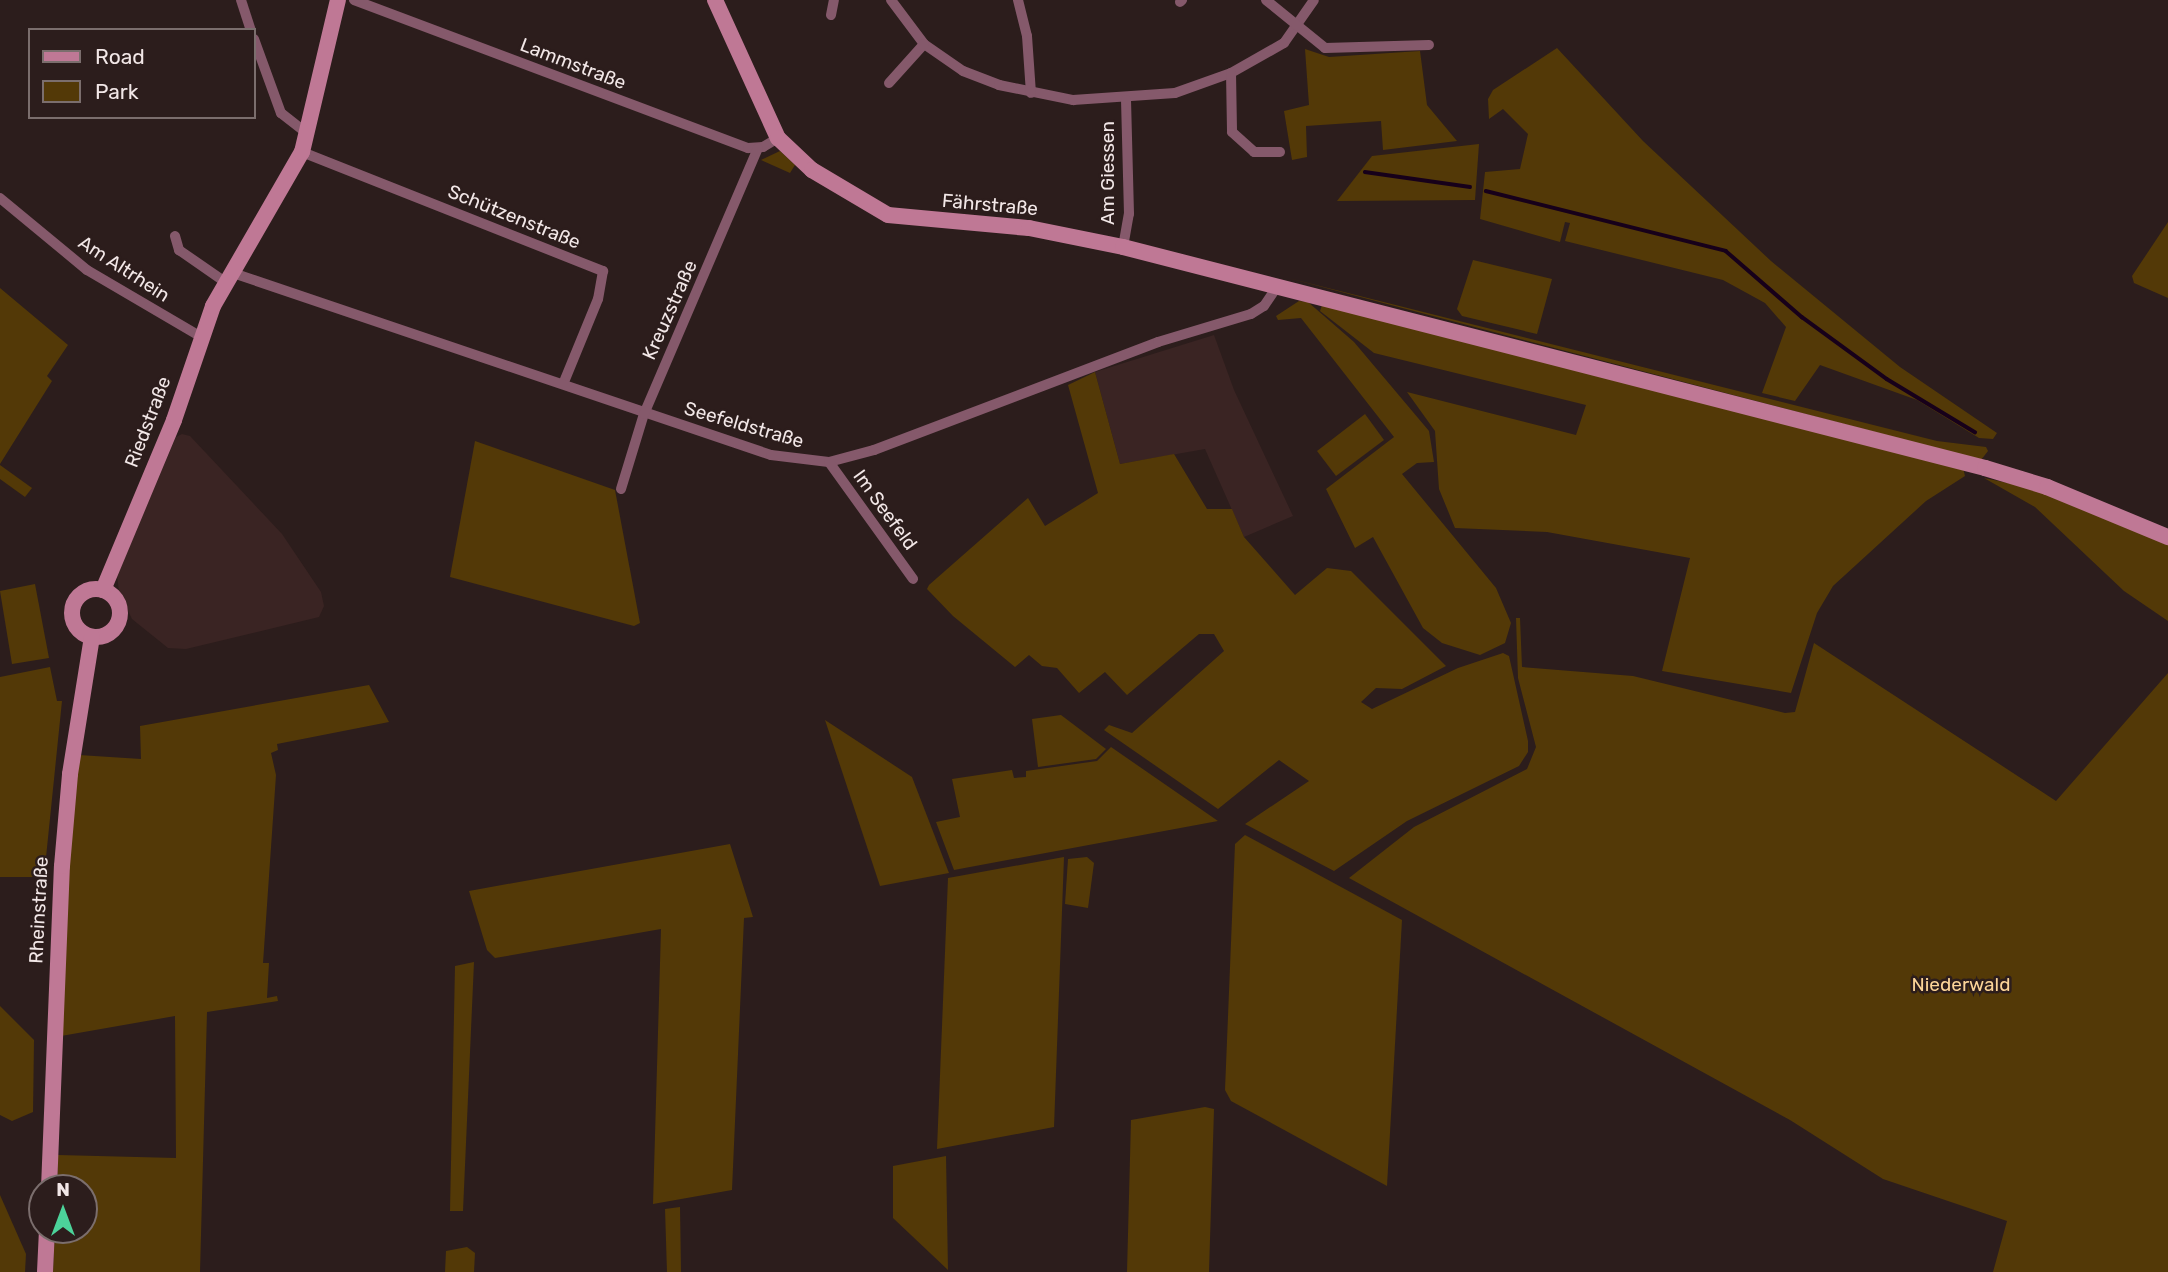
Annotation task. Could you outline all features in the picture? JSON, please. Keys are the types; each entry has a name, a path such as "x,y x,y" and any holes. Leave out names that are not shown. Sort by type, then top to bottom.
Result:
{"main road":[{"name":"Riedstraße","path":"105,583 174,420 201,337 227,277 302,152 338,0"},
{"name":"Fährstraße","path":"715,0 778,138 812,170 888,215 1029,228 1123,247 1985,468 2047,487 2168,537"},
{"path":"105,583 116,600 119,622 111,632 92,637 77,627 73,610 82,595 105,583"},
{"name":"Rheinstraße","path":"50,1174 62,866 70,774 92,637"},
{"path":"45,1272 46,1244"}],"street":[{"path":"241,0 250,28"},
{"name":"Lammstraße","path":"355,0 748,148 758,148"},
{"path":"831,15 834,0"},
{"path":"891,0 924,44 963,71 1031,93 1073,100 1126,100 1174,93 1231,73 1284,43 1314,0"},
{"path":"1018,0 1027,36 1031,93"},
{"path":"1266,0 1325,48 1429,45"},
{"path":"889,83 924,44"},
{"path":"256,45 281,113 307,133"},
{"path":"1231,73 1232,132 1254,152 1280,152"},
{"name":"Am Giessen","path":"1123,247 1129,214 1126,100"},
{"path":"758,148 778,138"},
{"name":"Kreuzstraße","path":"621,489 645,414 758,148"},
{"name":"Schützenstraße","path":"302,152 603,271 598,299 564,382"},
{"name":"Am Altrhein","path":"0,198 87,270 201,337"},
{"path":"175,236 180,250 227,277"},
{"name":"Seefeldstraße","path":"227,277 564,382 645,414 786,459 828,462 874,450 1158,342 1251,314 1264,306 1277,287"},
{"name":"Im Seefeld","path":"828,462 913,579"}],"shaded area":[{"path":"1214,335 1234,390 1293,516 1244,537 1205,449 1120,464 1095,372"},
{"path":"182,434 190,436 282,534 321,592 324,606 319,617 186,649 168,648 132,619 119,592 117,575 176,437"}],"green space":[{"path":"1557,48 1643,141 1771,261 1900,367 1997,433 1993,439 1979,438 1917,400 1820,365 1795,401 1762,393 1786,327 1765,303 1723,280 1565,241 1570,223 1565,222 1560,242 1480,219 1485,172 1520,169 1528,134 1503,109 1489,119 1488,99 1493,90"},
{"path":"1305,49 1329,57 1420,51 1427,105 1457,141 1383,150 1381,121 1306,126 1307,157 1292,160 1284,111 1309,105"},
{"path":"1479,144 1475,200 1337,201 1372,156"},
{"path":"780,151 795,165 790,173 761,160"},
{"path":"2168,222 2168,298 2134,283 2132,276"},
{"path":"1473,260 1552,279 1537,334 1462,316 1457,309"},
{"path":"1288,278 1937,441 1986,447 1988,451 1981,460"},
{"path":"0,288 68,345 47,376 52,381 0,464"},
{"path":"1299,301 1308,302 1354,342 1429,431 1434,462 1417,463 1402,474 1496,588 1511,623 1505,643 1480,655 1442,643 1423,628 1373,537 1355,548 1326,489 1394,437 1301,318 1278,320 1276,316"},
{"path":"1322,305 1963,468 1965,476 1926,501 1833,586 1817,613 1791,693 1662,671 1690,558 1547,532 1455,528 1439,489 1435,431 1407,392 1576,435 1586,405 1374,353 1320,311"},
{"path":"1095,372 1120,464 1174,454 1207,509 1232,509 1244,537 1295,595 1327,568 1351,571 1446,666 1402,689 1376,688 1361,702 1372,709 1458,668 1503,653 1509,656 1528,741 1528,752 1519,766 1407,821 1334,871 1245,824 1309,781 1279,760 1218,809 1104,730 1109,725 1132,733 1224,651 1214,634 1199,634 1127,695 1105,672 1079,693 1057,668 1042,666 1029,655 1015,667 953,616 927,589 929,585 1028,498 1045,526 1098,493 1068,385"},
{"path":"1365,414 1384,440 1336,476 1317,451"},
{"path":"475,441 615,490 640,623 634,626 450,577"},
{"path":"0,465 32,488 25,497 0,479"},
{"path":"1984,478 2036,489 2168,545 2168,621 2124,591 2035,507"},
{"path":"35,584 49,658 12,664 0,591"},
{"name":"Niederwald","path":"1516,618 1520,618 1522,667 1633,676 1785,713 1795,712 1814,643 2056,801 2168,673 2168,1272 1993,1272 2007,1221 1883,1179 1790,1120 1349,878 1414,827 1527,769 1536,747 1518,678"},
{"path":"50,667 57,701 62,701 44,877 0,877 0,677"},
{"path":"369,685 389,722 277,744 278,750 271,753 276,775 263,963 269,963 267,998 277,996 278,1001 207,1012 200,1272 53,1272 54,1244 98,1244 98,1174 57,1174 58,1155 176,1158 175,1016 61,1036 65,884 79,755 141,759 140,726"},
{"path":"1061,715 1106,749 1096,759 1038,767 1032,719"},
{"path":"825,720 912,777 949,873 880,886"},
{"path":"1111,747 1218,821 954,870 936,822 960,817 952,779 1012,770 1014,778 1026,777 1026,771 1097,761"},
{"path":"1245,835 1402,920 1387,1186 1231,1101 1225,1090 1235,844"},
{"path":"730,844 753,917 744,918 732,1190 653,1204 661,929 495,958 487,950 469,891"},
{"path":"1064,857 1054,1127 937,1149 948,878"},
{"path":"1087,857 1094,863 1088,908 1065,904 1068,859"},
{"path":"474,962 463,1211 450,1211 455,966"},
{"path":"0,1006 34,1040 33,1112 12,1121 0,1115"},
{"path":"1205,1107 1214,1109 1209,1272 1127,1272 1131,1120"},
{"path":"946,1156 948,1270 893,1218 893,1166"},
{"path":"0,1195 26,1254 25,1272 0,1272"},
{"path":"680,1207 681,1272 667,1272 665,1209"},
{"path":"467,1247 475,1253 474,1272 445,1272 446,1251"}],"waterway":[{"path":"1365,172 1470,187"},
{"path":"1486,191 1726,251 1802,317 1887,379 1975,432"}]}
